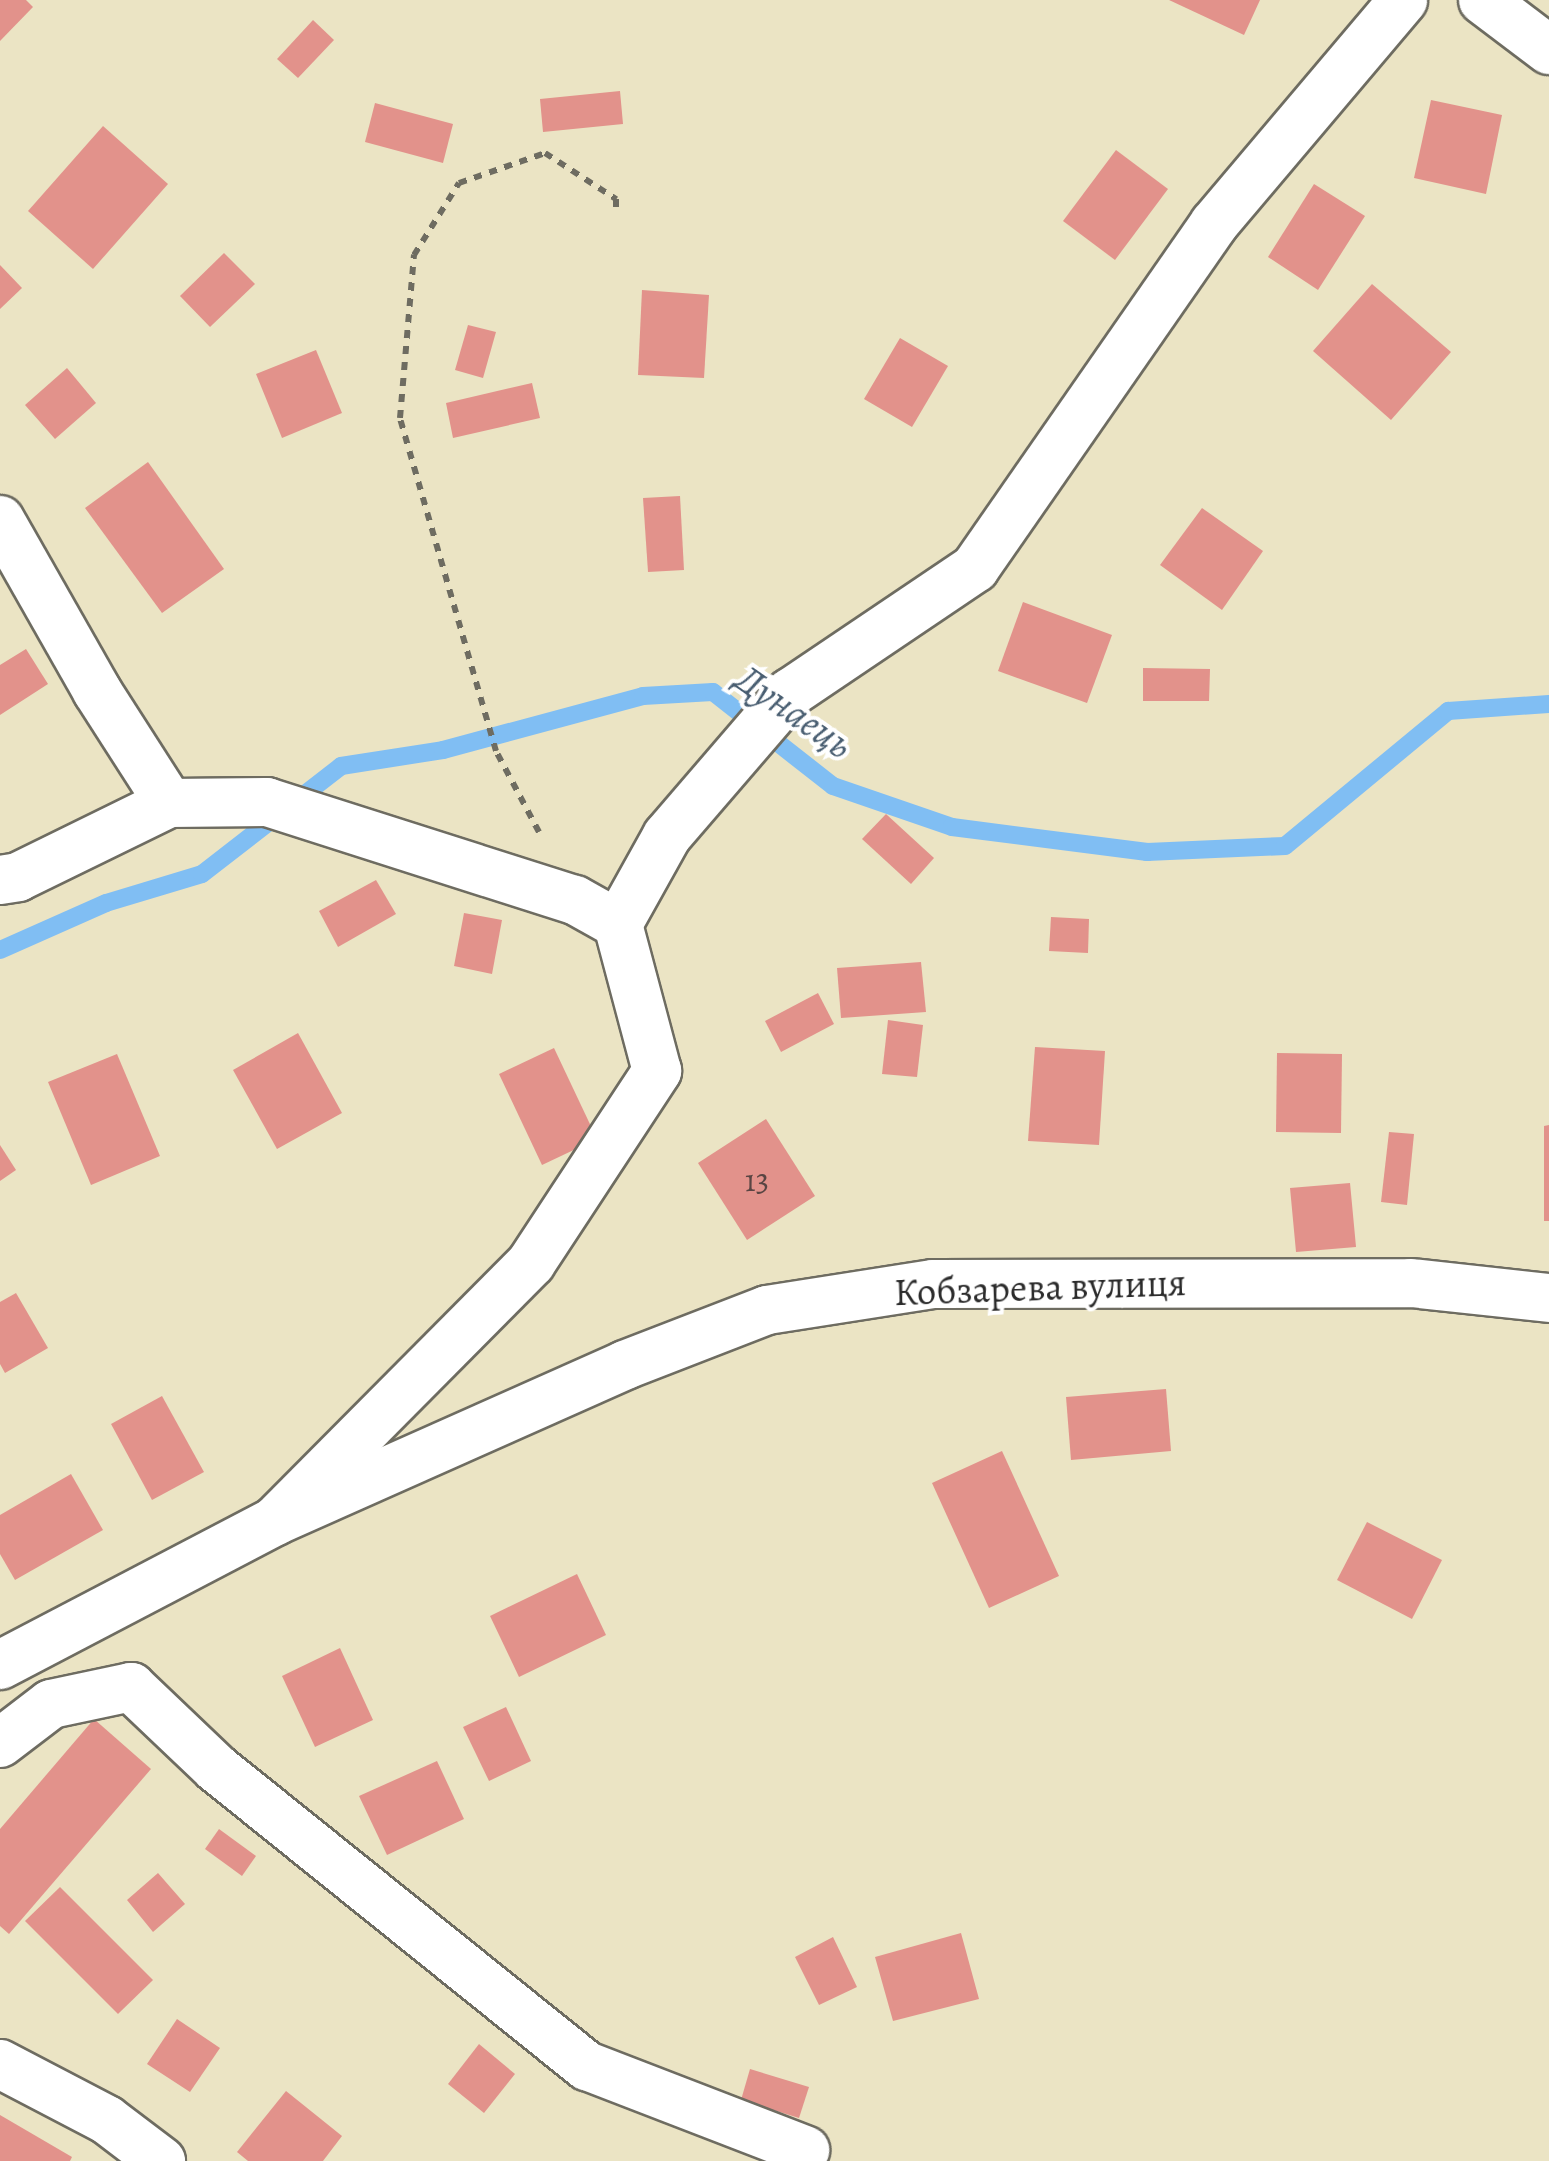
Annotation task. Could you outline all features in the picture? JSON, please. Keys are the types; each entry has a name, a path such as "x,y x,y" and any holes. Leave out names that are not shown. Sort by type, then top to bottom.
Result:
{"street":[{"path":"0,1665 276,1520 531,1263 657,1071 618,924 667,836 790,693 975,568 1214,224 1403,0"},
{"path":"1483,0 1549,50"},
{"path":"0,520 96,690 169,803"},
{"path":"0,880 18,877 169,803 267,802 575,900 618,924"},
{"name":"Кобзарева вулиця","path":"276,1520 624,1365 767,1310 933,1284 1411,1283 1549,1298"},
{"path":"0,1743 52,1704 131,1687 216,1768 587,2066 805,2150"},
{"path":"0,2064 106,2120 161,2161"}],"path":[{"path":"575,900 496,751 400,418 414,255 458,183 545,152 616,199 616,213"}],"building":[{"path":"0,0 26,0 33,7 0,41"},
{"path":"1169,0 1260,0 1244,35"},
{"path":"313,20 334,40 298,78 277,59"},
{"path":"620,91 623,124 543,132 540,99"},
{"path":"1431,100 1502,115 1486,194 1414,178"},
{"path":"375,103 453,124 443,163 365,142"},
{"path":"103,126 168,184 93,269 28,211"},
{"path":"1116,150 1168,189 1115,260 1063,221"},
{"path":"1314,184 1365,216 1318,290 1268,257"},
{"path":"224,253 255,284 210,327 180,296"},
{"path":"0,265 22,288 0,309"},
{"path":"1372,284 1451,352 1391,420 1313,351"},
{"path":"642,290 709,295 704,378 638,375"},
{"path":"468,325 496,332 483,378 455,370"},
{"path":"900,338 948,366 912,427 864,399"},
{"path":"316,350 342,413 282,438 256,374"},
{"path":"67,368 96,403 55,439 25,405"},
{"path":"532,383 540,418 453,438 446,403"},
{"path":"148,462 224,569 162,613 85,508"},
{"path":"680,496 684,570 648,572 643,498"},
{"path":"1202,508 1263,551 1222,610 1160,565"},
{"path":"1023,602 1112,635 1087,703 998,671"},
{"path":"26,649 48,684 0,715 0,665"},
{"path":"1143,668 1210,669 1209,701 1143,701"},
{"path":"886,814 934,858 911,884 862,839"},
{"path":"376,880 396,914 338,947 319,911"},
{"path":"464,913 502,920 492,974 454,966"},
{"path":"1051,917 1089,919 1088,953 1049,951"},
{"path":"921,962 926,1012 841,1018 837,968"},
{"path":"818,993 834,1024 781,1052 765,1021"},
{"path":"888,1020 923,1025 917,1077 882,1074"},
{"path":"298,1033 342,1113 277,1149 233,1070"},
{"path":"1035,1047 1105,1051 1099,1145 1028,1141"},
{"path":"554,1048 597,1139 542,1165 499,1074"},
{"path":"1277,1053 1342,1054 1341,1133 1276,1132"},
{"path":"117,1054 160,1156 91,1185 48,1082"},
{"path":"766,1119 815,1196 747,1240 698,1163"},
{"path":"1549,1125 1549,1221 1544,1221 1544,1126"},
{"path":"1389,1132 1414,1134 1407,1205 1381,1202"},
{"path":"0,1145 16,1170 0,1181"},
{"path":"1350,1183 1356,1247 1296,1252 1290,1188"},
{"path":"16,1293 48,1348 5,1373 0,1364 0,1302"},
{"path":"1166,1389 1171,1451 1071,1460 1066,1397"},
{"path":"162,1396 204,1472 152,1500 111,1424"},
{"path":"1002,1451 1059,1576 989,1608 932,1483"},
{"path":"71,1474 103,1530 15,1580 0,1554 0,1515"},
{"path":"1367,1522 1442,1560 1412,1619 1337,1580"},
{"path":"577,1574 606,1635 519,1677 490,1616"},
{"path":"340,1648 373,1720 315,1747 282,1676"},
{"path":"506,1707 531,1761 489,1781 463,1727"},
{"path":"94,1719 151,1769 9,1934 0,1926 0,1829"},
{"path":"437,1761 464,1819 387,1855 359,1796"},
{"path":"219,1829 256,1856 242,1876 205,1849"},
{"path":"158,1873 185,1904 153,1932 127,1900"},
{"path":"60,1887 153,1980 118,2014 25,1921"},
{"path":"961,1933 979,1999 893,2021 875,1957"},
{"path":"833,1937 857,1987 819,2005 795,1957"},
{"path":"177,2019 220,2048 190,2092 147,2064"},
{"path":"479,2044 515,2074 484,2113 448,2084"},
{"path":"750,2069 809,2087 799,2118 741,2100"},
{"path":"286,2091 342,2136 323,2161 248,2161 237,2152"},
{"path":"0,2115 72,2157 70,2161 0,2161"}],"waterway":[{"name":"Дунаець","path":"0,950 106,903 202,874 341,766 443,750 643,696 713,692 833,786 952,827 1147,852 1285,846 1448,711 1549,704"}]}
